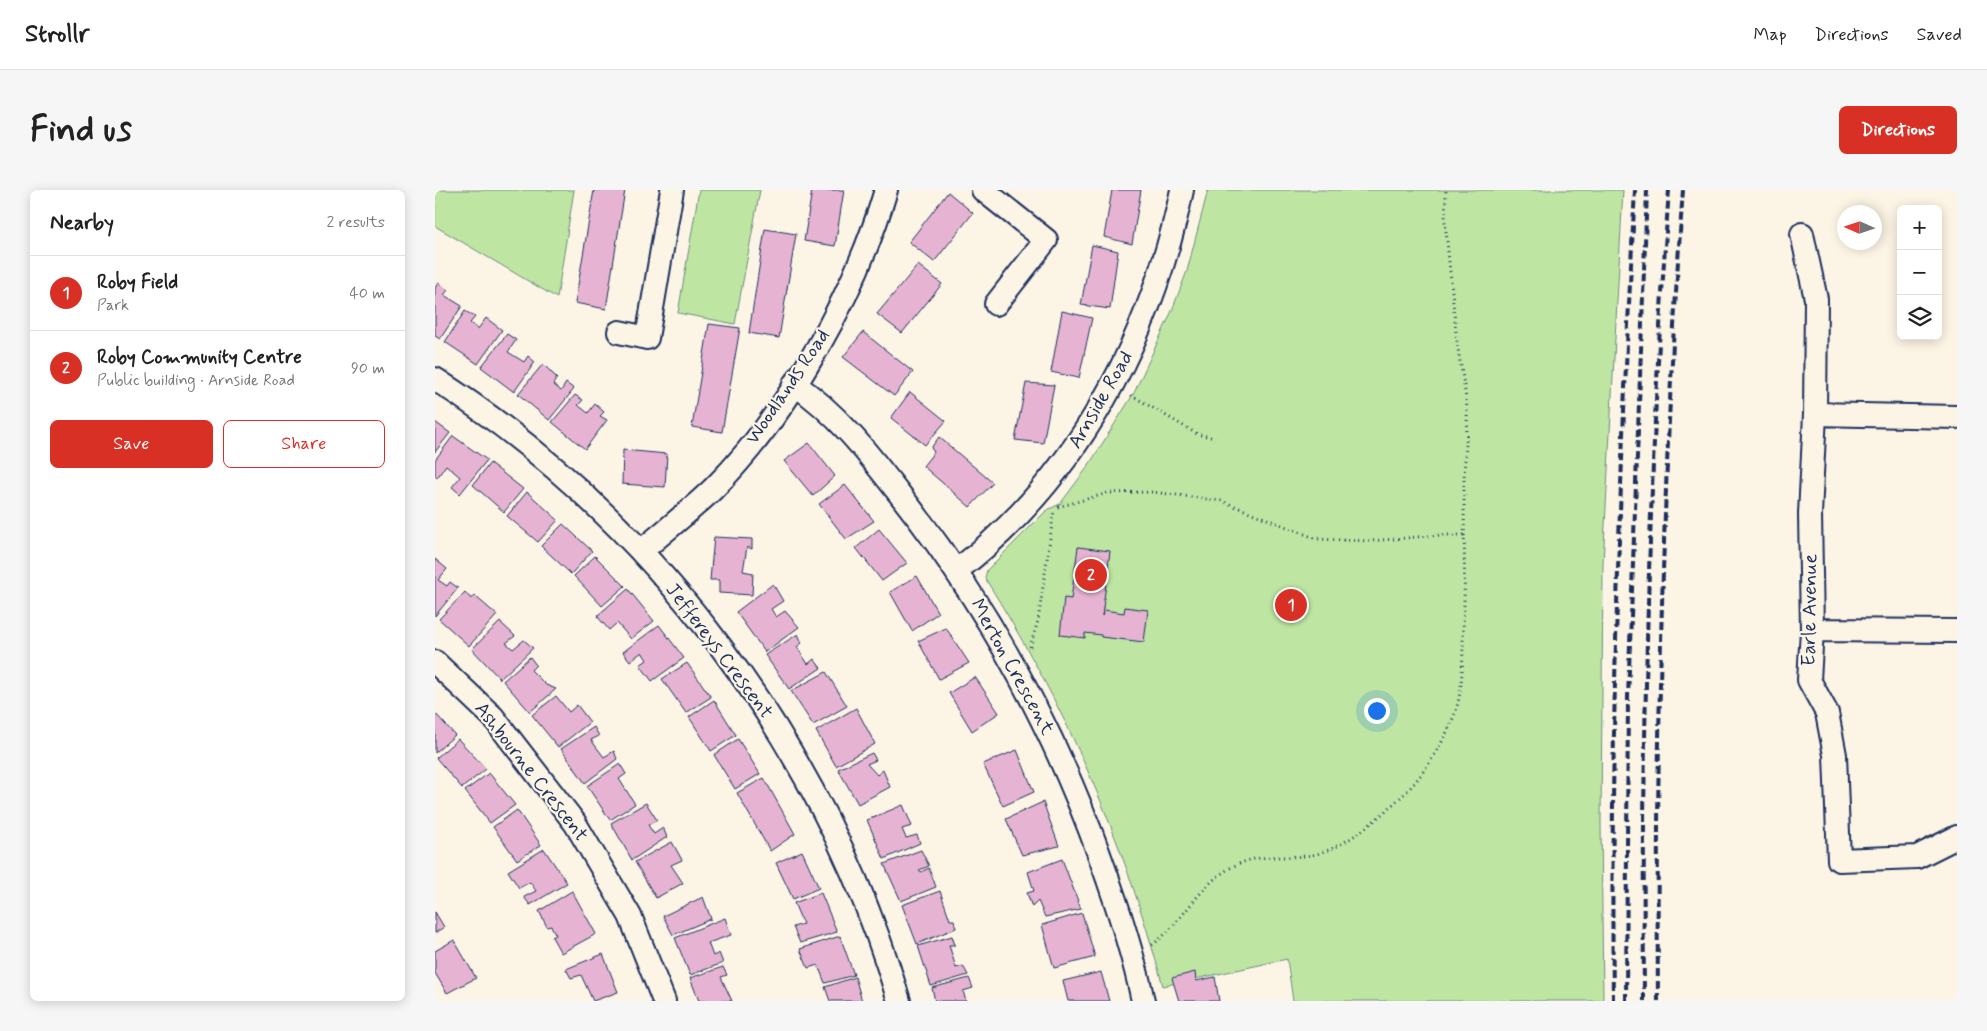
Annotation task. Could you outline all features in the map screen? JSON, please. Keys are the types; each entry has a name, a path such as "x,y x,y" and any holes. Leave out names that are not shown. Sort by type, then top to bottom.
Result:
{"street":[{"path":"619,332 647,338 672,190"},
{"name":"Woodlands Road","path":"641,551 714,488 757,437 793,384 848,292 870,238 886,190"},
{"path":"983,190 1046,240 996,304"},
{"name":"Arnside Road","path":"955,571 1001,534 1058,470 1095,417 1127,358 1155,291 1182,190"},
{"name":"Earle Avenue","path":"1802,234 1816,299 1815,414 1810,514 1812,630 1809,680 1827,713 1835,755 1839,860 1917,857 1957,837"},
{"name":"Jeffereys Crescent","path":"435,379 491,417 581,491 641,551 709,633 781,736 829,825 883,952 899,1001"},
{"name":"Merton Crescent","path":"793,384 813,397 834,415 917,516 1000,640 1059,753 1082,807 1130,947 1143,1001"},
{"path":"1815,414 1957,417"},
{"path":"1812,630 1957,631"},
{"name":"Ashbourne Crescent","path":"435,662 493,717 575,824 630,916 664,1001"}],"path":[{"path":"1152,945 1171,931 1201,892 1217,876 1249,860 1263,856 1299,856 1320,853 1342,843 1376,818 1403,795 1418,778 1444,736 1456,709 1462,643 1467,411 1445,221 1446,190"},
{"path":"1113,385 1197,434 1215,438"},
{"path":"1022,679 1038,621 1058,470"},
{"path":"1054,508 1108,493 1153,492 1222,501 1317,539 1370,542 1441,535 1465,535"}],"green space":[{"path":"435,190 574,190 557,298 435,226"},
{"path":"699,190 760,190 735,324 678,313"},
{"path":"1208,190 1623,190 1603,563 1601,823 1603,1001 1293,1001 1287,959 1163,986 1130,877 1090,775 1042,677 985,578 987,570 1047,510 1060,504 1087,468 1134,393 1171,313 1187,271"}],"building":[{"path":"594,190 625,190 606,309 575,303"},
{"path":"812,190 844,190 835,246 804,241"},
{"path":"1112,190 1141,190 1132,244 1104,237"},
{"path":"948,192 973,213 934,262 909,242"},
{"path":"765,229 796,234 779,338 749,333"},
{"path":"1092,245 1118,251 1110,309 1081,305"},
{"path":"918,265 942,284 902,333 877,314"},
{"path":"438,283 448,290 444,295 462,306 440,339 435,336 435,288"},
{"path":"465,311 475,317 470,323 478,329 486,318 502,330 478,364 445,342"},
{"path":"1062,311 1092,318 1079,378 1051,372"},
{"path":"709,324 740,328 722,432 692,427"},
{"path":"863,332 913,372 894,396 843,357"},
{"path":"507,334 516,340 508,352 524,362 528,356 535,362 514,392 481,367"},
{"path":"543,364 557,378 553,384 561,391 566,383 574,389 549,420 518,394"},
{"path":"1026,383 1054,385 1043,443 1015,440"},
{"path":"910,392 946,421 925,445 891,418"},
{"path":"575,395 583,400 578,405 588,413 595,404 604,412 600,416 607,420 585,449 552,422"},
{"path":"435,422 450,433 435,452"},
{"path":"453,436 487,460 460,494 452,487 460,477 446,465 437,478 435,476 435,460"},
{"path":"939,437 993,483 970,507 923,466 934,452 931,448"},
{"path":"809,443 835,476 813,496 784,461"},
{"path":"623,450 667,454 665,487 622,484"},
{"path":"490,463 523,489 504,512 473,485"},
{"path":"845,485 874,521 846,539 819,504"},
{"path":"527,492 558,520 538,542 507,516"},
{"path":"563,524 592,551 571,574 541,546"},
{"path":"879,529 907,563 882,581 856,548"},
{"path":"714,537 752,539 752,549 747,547 743,571 753,573 752,595 719,593 719,580 710,580"},
{"path":"1078,547 1110,551 1102,616 1104,610 1124,613 1125,607 1148,610 1144,642 1101,637 1101,635 1085,633 1085,638 1060,635 1064,598 1071,599"},
{"path":"595,556 625,586 602,606 574,576"},
{"path":"435,559 447,569 438,580 447,586 450,582 458,588 435,616"},
{"path":"917,576 938,613 912,631 890,592"},
{"path":"773,584 783,601 771,609 776,617 785,611 799,627 765,652 736,612"},
{"path":"628,589 654,621 631,639 617,623 609,630 597,616"},
{"path":"465,592 471,599 475,596 497,615 469,646 439,619"},
{"path":"500,622 515,636 506,643 513,649 524,640 533,648 500,679 472,649"},
{"path":"659,625 684,658 652,681 640,665 647,660 642,652 630,661 623,652"},
{"path":"946,628 969,663 939,679 918,641"},
{"path":"798,634 802,643 797,647 808,664 814,659 821,668 789,689 765,655"},
{"path":"530,657 536,665 531,670 546,685 556,689 530,712 503,681"},
{"path":"687,663 711,697 686,713 662,679"},
{"path":"826,672 847,706 813,725 791,691"},
{"path":"975,677 999,713 972,731 949,693"},
{"path":"556,696 569,712 577,705 590,722 558,747 532,715"},
{"path":"714,700 736,735 711,751 689,717"},
{"path":"856,708 875,744 836,766 816,731"},
{"path":"435,713 455,735 435,753"},
{"path":"594,727 599,736 591,740 604,757 614,751 617,759 585,783 561,749"},
{"path":"458,739 486,769 462,788 436,758"},
{"path":"738,739 760,774 735,789 714,755"},
{"path":"1017,750 1034,792 1003,806 983,764"},
{"path":"872,753 876,760 867,764 877,775 883,770 890,787 858,804 838,769"},
{"path":"620,764 626,774 619,779 635,804 610,820 587,786"},
{"path":"489,773 515,805 490,823 465,791"},
{"path":"764,778 795,834 770,851 737,793"},
{"path":"1043,802 1059,846 1022,855 1006,819"},
{"path":"646,803 657,820 648,825 654,834 663,828 667,837 632,860 611,823"},
{"path":"903,805 912,826 902,829 906,838 917,835 920,843 884,859 867,820"},
{"path":"517,810 541,845 517,860 493,827"},
{"path":"672,842 682,860 671,865 683,883 656,898 635,862"},
{"path":"544,849 567,883 530,905 524,897 536,891 530,882 519,888 508,871"},
{"path":"921,850 929,866 919,870 921,872 929,868 936,887 901,901 884,864"},
{"path":"802,851 819,888 793,899 776,863"},
{"path":"1062,859 1081,909 1045,917 1038,901 1032,907 1027,893 1034,891 1028,872"},
{"path":"572,891 596,934 561,953 552,937 556,935 551,926 547,927 539,911"},
{"path":"940,891 950,920 954,920 956,928 917,944 902,905"},
{"path":"821,893 837,932 800,943 793,927 803,924 794,903"},
{"path":"703,897 711,919 673,935 663,916"},
{"path":"435,912 444,927 435,933"},
{"path":"1082,913 1095,957 1054,968 1042,925"},
{"path":"725,918 731,935 708,943 713,956 719,953 723,963 690,975 675,938"},
{"path":"840,936 854,975 825,983 818,965 808,968 800,949"},
{"path":"952,936 955,945 949,945 956,968 963,966 968,975 931,986 918,946"},
{"path":"454,940 476,978 447,993 435,973 435,951"},
{"path":"603,954 618,992 593,1001 581,975 571,978 566,969"},
{"path":"723,967 727,975 721,977 732,1001 699,1001 690,978"},
{"path":"1101,972 1109,1001 1068,1001 1063,981"},
{"path":"1195,972 1196,981 1215,977 1219,1001 1179,1001 1172,978"},
{"path":"855,977 862,1001 830,1001 825,987"},
{"path":"969,978 973,988 963,991 966,1001 935,1001 932,988"}],"railway":[{"path":"1613,1001 1613,798 1617,596 1635,190"},
{"path":"1626,1001 1628,697 1647,190"},
{"path":"1644,1001 1644,798 1648,596 1656,393 1669,190"},
{"path":"1658,1001 1658,798 1662,596 1670,393 1683,190"}],"place":[{"name":"Roby Community Centre","path":"1091,575"},
{"name":"Roby Field","path":"1291,605"}]}
